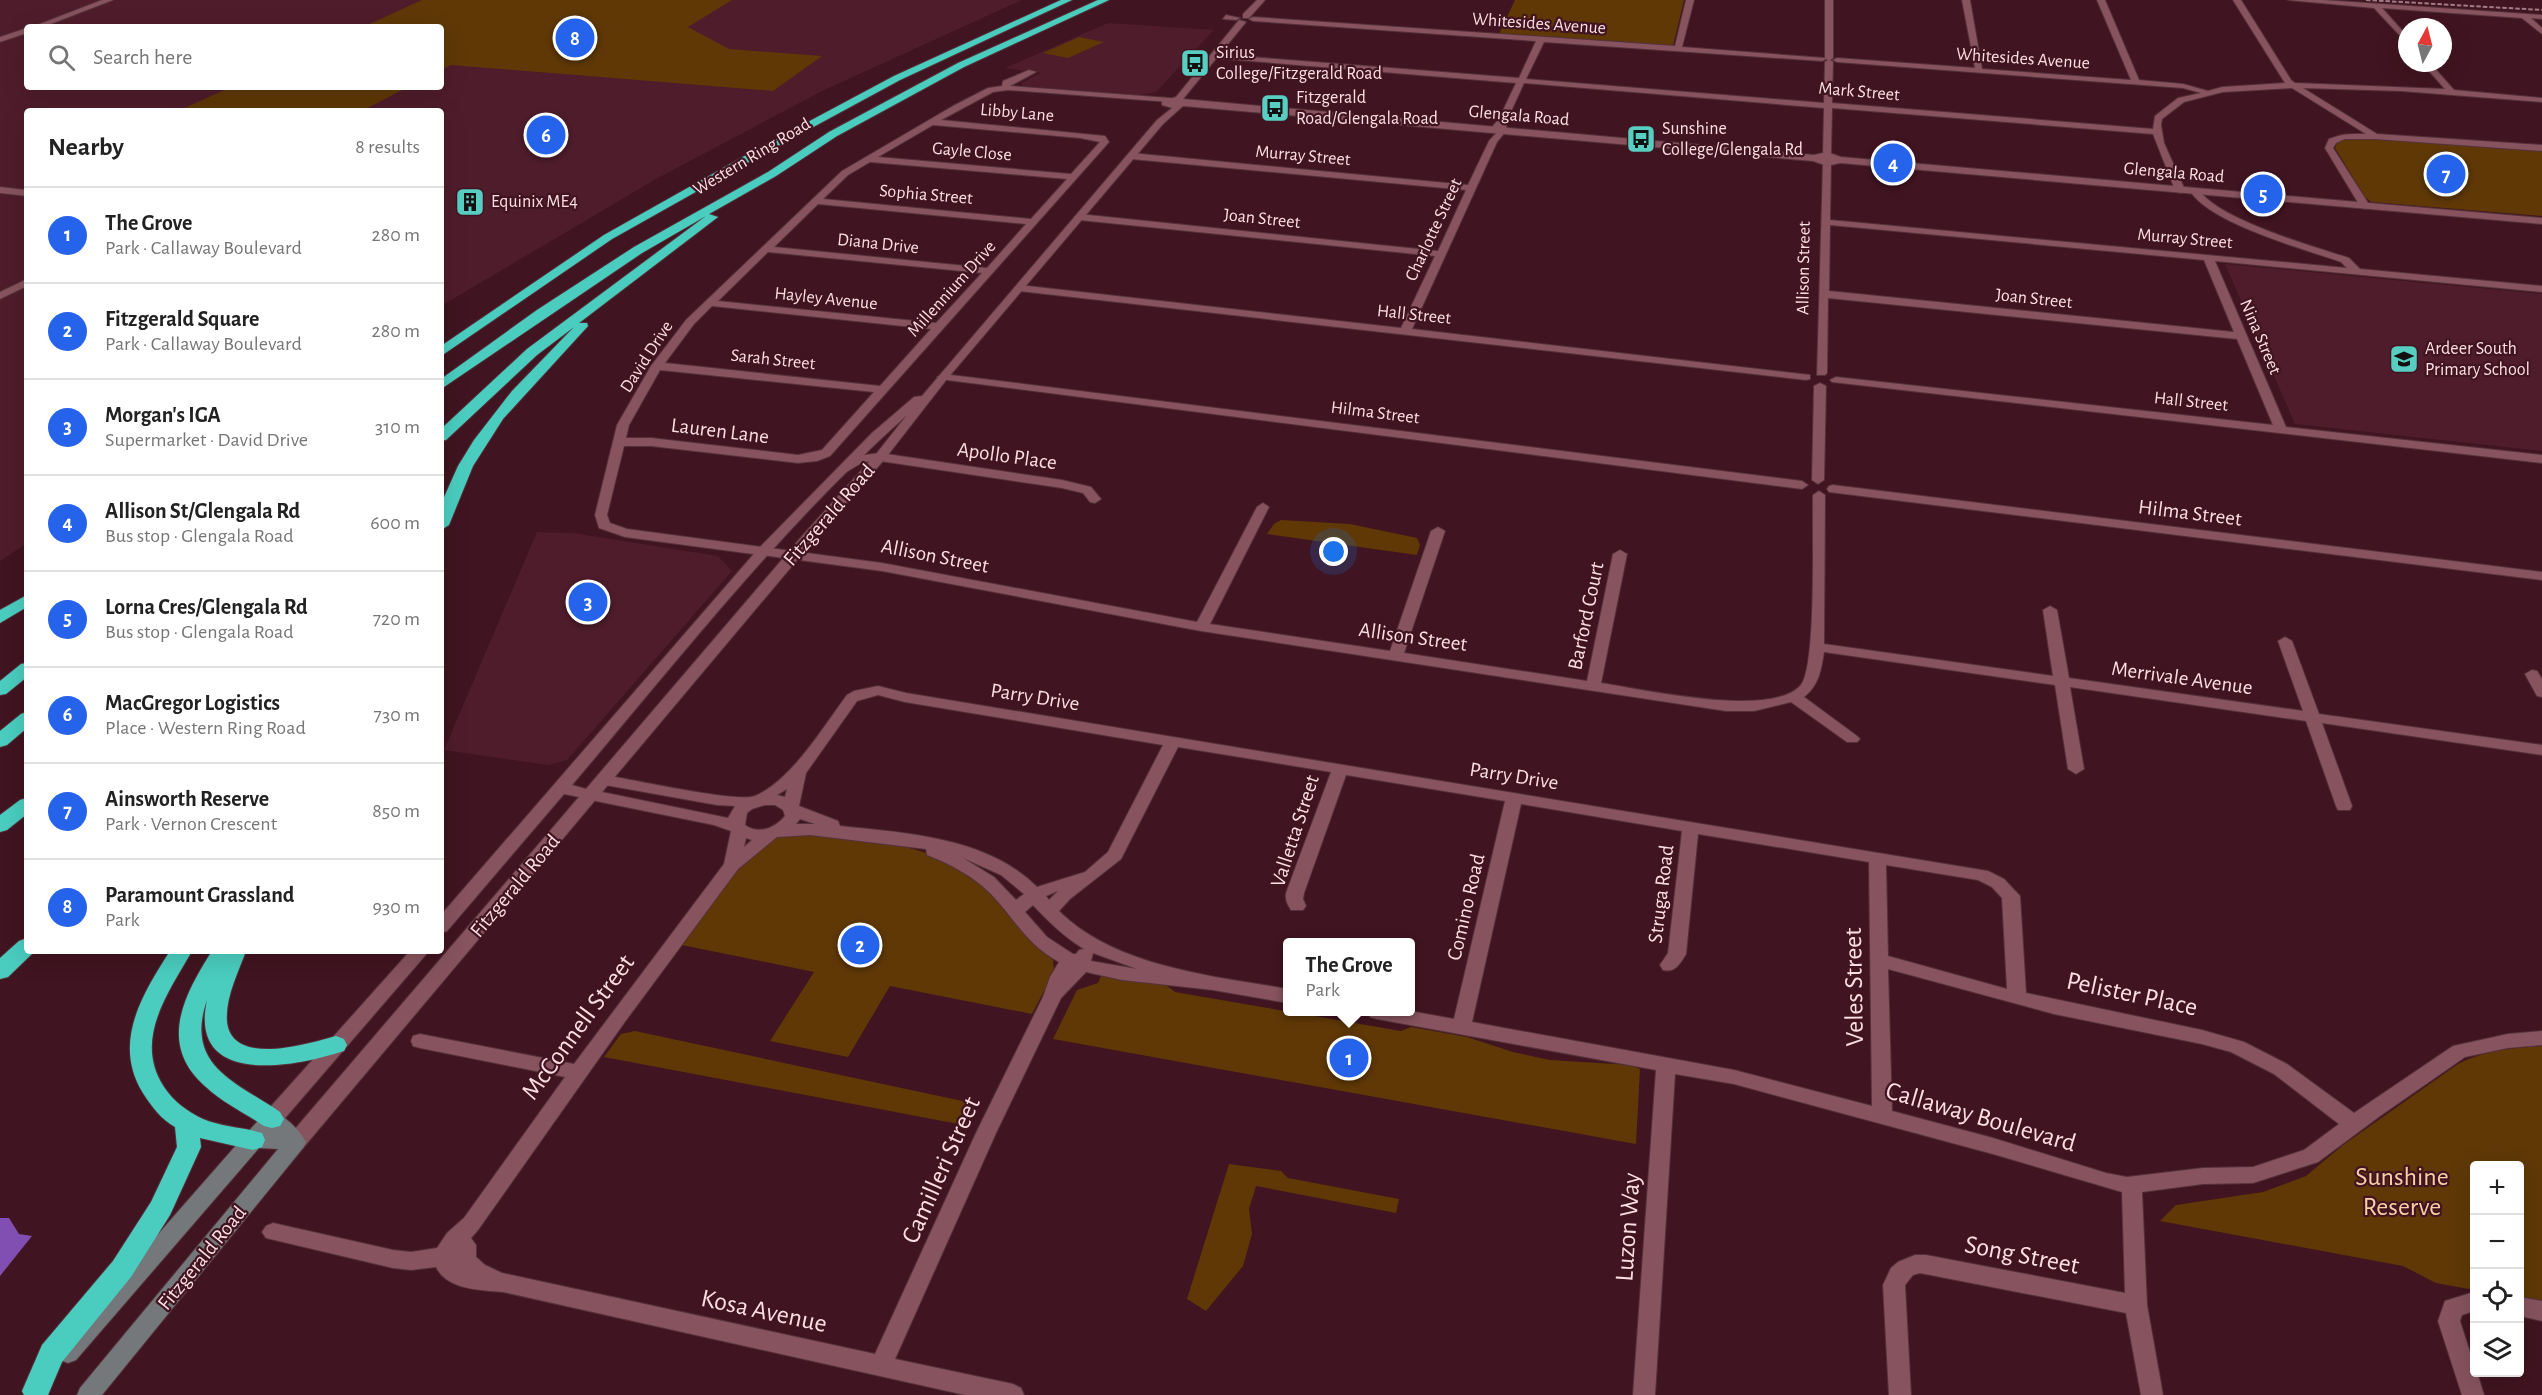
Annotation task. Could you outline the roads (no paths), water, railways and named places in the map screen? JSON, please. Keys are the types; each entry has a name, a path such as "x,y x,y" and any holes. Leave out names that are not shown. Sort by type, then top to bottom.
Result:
{"highway":[{"name":"Western Ring Road","path":"444,348 608,237 752,156 897,78 1068,0"},
{"name":"Western Ring Road","path":"444,383 628,256 691,218 772,174 833,134 982,55 1105,0"},
{"path":"444,434 508,373 603,299 772,174"},
{"path":"444,517 460,475 482,435 518,390 593,315 603,299"},
{"path":"0,618 24,602"},
{"path":"0,690 24,670"},
{"path":"0,741 24,721"},
{"path":"0,825 24,806"},
{"path":"0,971 24,948"},
{"path":"179,954 157,991 141,1033 141,1066 158,1099 187,1123 216,1133 253,1140"},
{"path":"221,954 202,984 193,1006 189,1026 190,1043 207,1074 272,1119"},
{"path":"234,954 219,994 215,1026 221,1039 231,1051 246,1056 284,1058 336,1045"},
{"path":"34,1393 52,1354 122,1269 160,1208 189,1147 187,1123"}],"main road":[{"path":"272,1119 296,1142"},
{"name":"Fitzgerald Road","path":"34,1393 272,1119"},
{"path":"253,1140 296,1142"},
{"name":"Fitzgerald Road","path":"88,1395 296,1142"}],"street":[{"path":"44,24 109,0"},
{"name":"Fitzgerald Road","path":"296,1142 605,780 794,554 880,457 943,377 1261,0"},
{"path":"1678,49 1690,0"},
{"name":"Allison Street","path":"819,557 921,573 1201,627 1726,705 1754,706 1794,697 1806,688 1813,676 1817,647 1823,488 1821,380 1829,0"},
{"path":"1966,0 1979,71"},
{"path":"2101,0 2136,83"},
{"path":"2237,0 2290,84 2373,134"},
{"path":"2292,0 2542,17"},
{"path":"2376,6 2398,31"},
{"path":"2524,15 2542,32"},
{"name":"Whitesides Avenue","path":"1226,17 2136,83 2183,87 2207,92"},
{"path":"0,40 24,31"},
{"path":"1498,130 1541,39"},
{"name":"Mark Street","path":"1213,56 2156,132"},
{"name":"David Drive","path":"819,557 625,533 604,525 601,515 623,426 657,366 684,329 840,177 930,122 983,94 1009,87 1032,72"},
{"path":"2434,72 2452,94"},
{"path":"2180,190 2156,132 2157,120 2163,111 2185,98 2207,92 2242,86 2290,84 2542,100"},
{"name":"Glengala Road","path":"1009,87 2542,222"},
{"name":"Libby Lane","path":"930,122 1102,138"},
{"name":"Charlotte Street","path":"1405,332 1498,130"},
{"path":"2365,206 2330,150 2330,143 2341,137 2373,134 2542,148"},
{"name":"Millennium Drive","path":"817,457 834,445 1103,146 1105,142 1102,138"},
{"name":"Murray Street","path":"1131,156 1472,188"},
{"name":"Gayle Close","path":"868,159 1074,177"},
{"path":"0,190 24,193"},
{"path":"2195,191 2200,199 2234,219 2286,240 2339,257 2351,271"},
{"name":"Sophia Street","path":"814,201 1035,222"},
{"name":"Joan Street","path":"1079,217 1442,254"},
{"name":"Murray Street","path":"1824,222 2542,289"},
{"name":"Diana Drive","path":"764,249 990,271"},
{"name":"Nina Street","path":"2208,257 2280,430"},
{"path":"0,296 24,284"},
{"name":"Hall Street","path":"1019,288 1806,376 1807,381 1836,380 2542,459"},
{"name":"Joan Street","path":"1824,294 2241,336"},
{"name":"Hayley Avenue","path":"709,303 940,327"},
{"name":"Sarah Street","path":"657,366 884,390"},
{"name":"Fitzgerald Road","path":"444,923 764,551 876,436 943,377"},
{"name":"Hilma Street","path":"943,377 1803,485 1807,481 1823,488 2542,576"},
{"name":"Lauren Lane","path":"618,442 651,442 784,458 817,457"},
{"path":"843,470 861,459 880,457"},
{"name":"Apollo Place","path":"880,457 1062,484 1087,490 1095,499"},
{"path":"869,470 909,462"},
{"path":"1201,627 1263,507"},
{"path":"1396,656 1438,531"},
{"name":"Barford Court","path":"1593,685 1620,555"},
{"path":"2050,610 2076,769"},
{"path":"2285,641 2344,806"},
{"name":"Merrivale Avenue","path":"1817,647 2542,750"},
{"path":"2532,674 2542,693"},
{"name":"Parry Drive","path":"798,773 837,720 862,697 904,697 1982,875 2004,887 2011,896 2017,996"},
{"path":"1794,697 1852,739"},
{"path":"1048,912 1089,875 1108,862 1121,844 1173,741"},
{"name":"Valletta Street","path":"1297,906 1294,899 1295,893 1340,770"},
{"path":"738,828 736,816 741,810 798,773"},
{"path":"774,832 790,822 798,773"},
{"path":"573,774 717,801 779,800 792,809 848,831"},
{"path":"560,788 717,820 755,836 799,829 848,831 937,845 980,857 1019,879 1048,912 1089,944 1203,982"},
{"name":"Comino Road","path":"1462,1026 1514,797"},
{"name":"Struga Road","path":"1669,965 1677,954 1691,826"},
{"name":"McConnell Street","path":"732,865 738,828"},
{"name":"McConnell Street","path":"454,1256 458,1235 471,1224 578,1072 732,865 774,832"},
{"path":"909,842 939,853 975,872 1002,895 1034,936 1048,948 1077,962 1119,973 1203,982 1283,995"},
{"name":"Veles Street","path":"1877,857 1882,1117"},
{"path":"1014,912 1033,895 1063,882 1089,875"},
{"name":"Camilleri Street","path":"881,1366 1062,971 1077,962 1089,944"},
{"name":"Fitzgerald Road","path":"272,1119 417,954"},
{"name":"Pelister Place","path":"1879,960 1942,979 2111,1019 2210,1039 2239,1048 2267,1061 2354,1124"},
{"name":"Callaway Boulevard","path":"1405,1016 1734,1077 2004,1149 2113,1183 2131,1185 2202,1176 2253,1175 2311,1156 2460,1051 2508,1041 2542,1038"},
{"path":"420,1041 578,1072"},
{"name":"Luzon Way","path":"1644,1395 1666,1063"},
{"path":"2131,1185 2134,1212 2136,1305 2152,1395"},
{"path":"273,1232 393,1259 411,1261 454,1256"},
{"name":"Kosa Avenue","path":"454,1256 446,1267 458,1278 503,1283 1013,1395"},
{"name":"Song Street","path":"1900,1395 1894,1285 1900,1272 1916,1263 2136,1305"},
{"path":"2470,1303 2453,1308 2449,1321 2473,1395"},
{"path":"2524,1308 2542,1311"}],"railway":[{"path":"2366,0 2542,10"}],"place":[{"name":"Paramount Grassland","path":"575,38"},
{"name":"Sirius College/Fitzgerald Road","path":"1195,63"},
{"name":"Fitzgerald Road/Glengala Road","path":"1275,108"},
{"name":"MacGregor Logistics","path":"546,135"},
{"name":"Sunshine College/Glengala Rd","path":"1641,139"},
{"name":"Allison St/Glengala Rd","path":"1893,163"},
{"name":"Ainsworth Reserve","path":"2446,174"},
{"name":"Lorna Cres/Glengala Rd","path":"2263,194"},
{"name":"Equinix ME4","path":"470,202"},
{"name":"Ardeer South Primary School","path":"2404,359"},
{"name":"Morgan's IGA","path":"588,602"},
{"name":"Fitzgerald Square","path":"860,945"},
{"name":"The Grove","path":"1349,1058"}],"park label":[{"name":"Sunshine Reserve","path":"2402,1192"}]}
